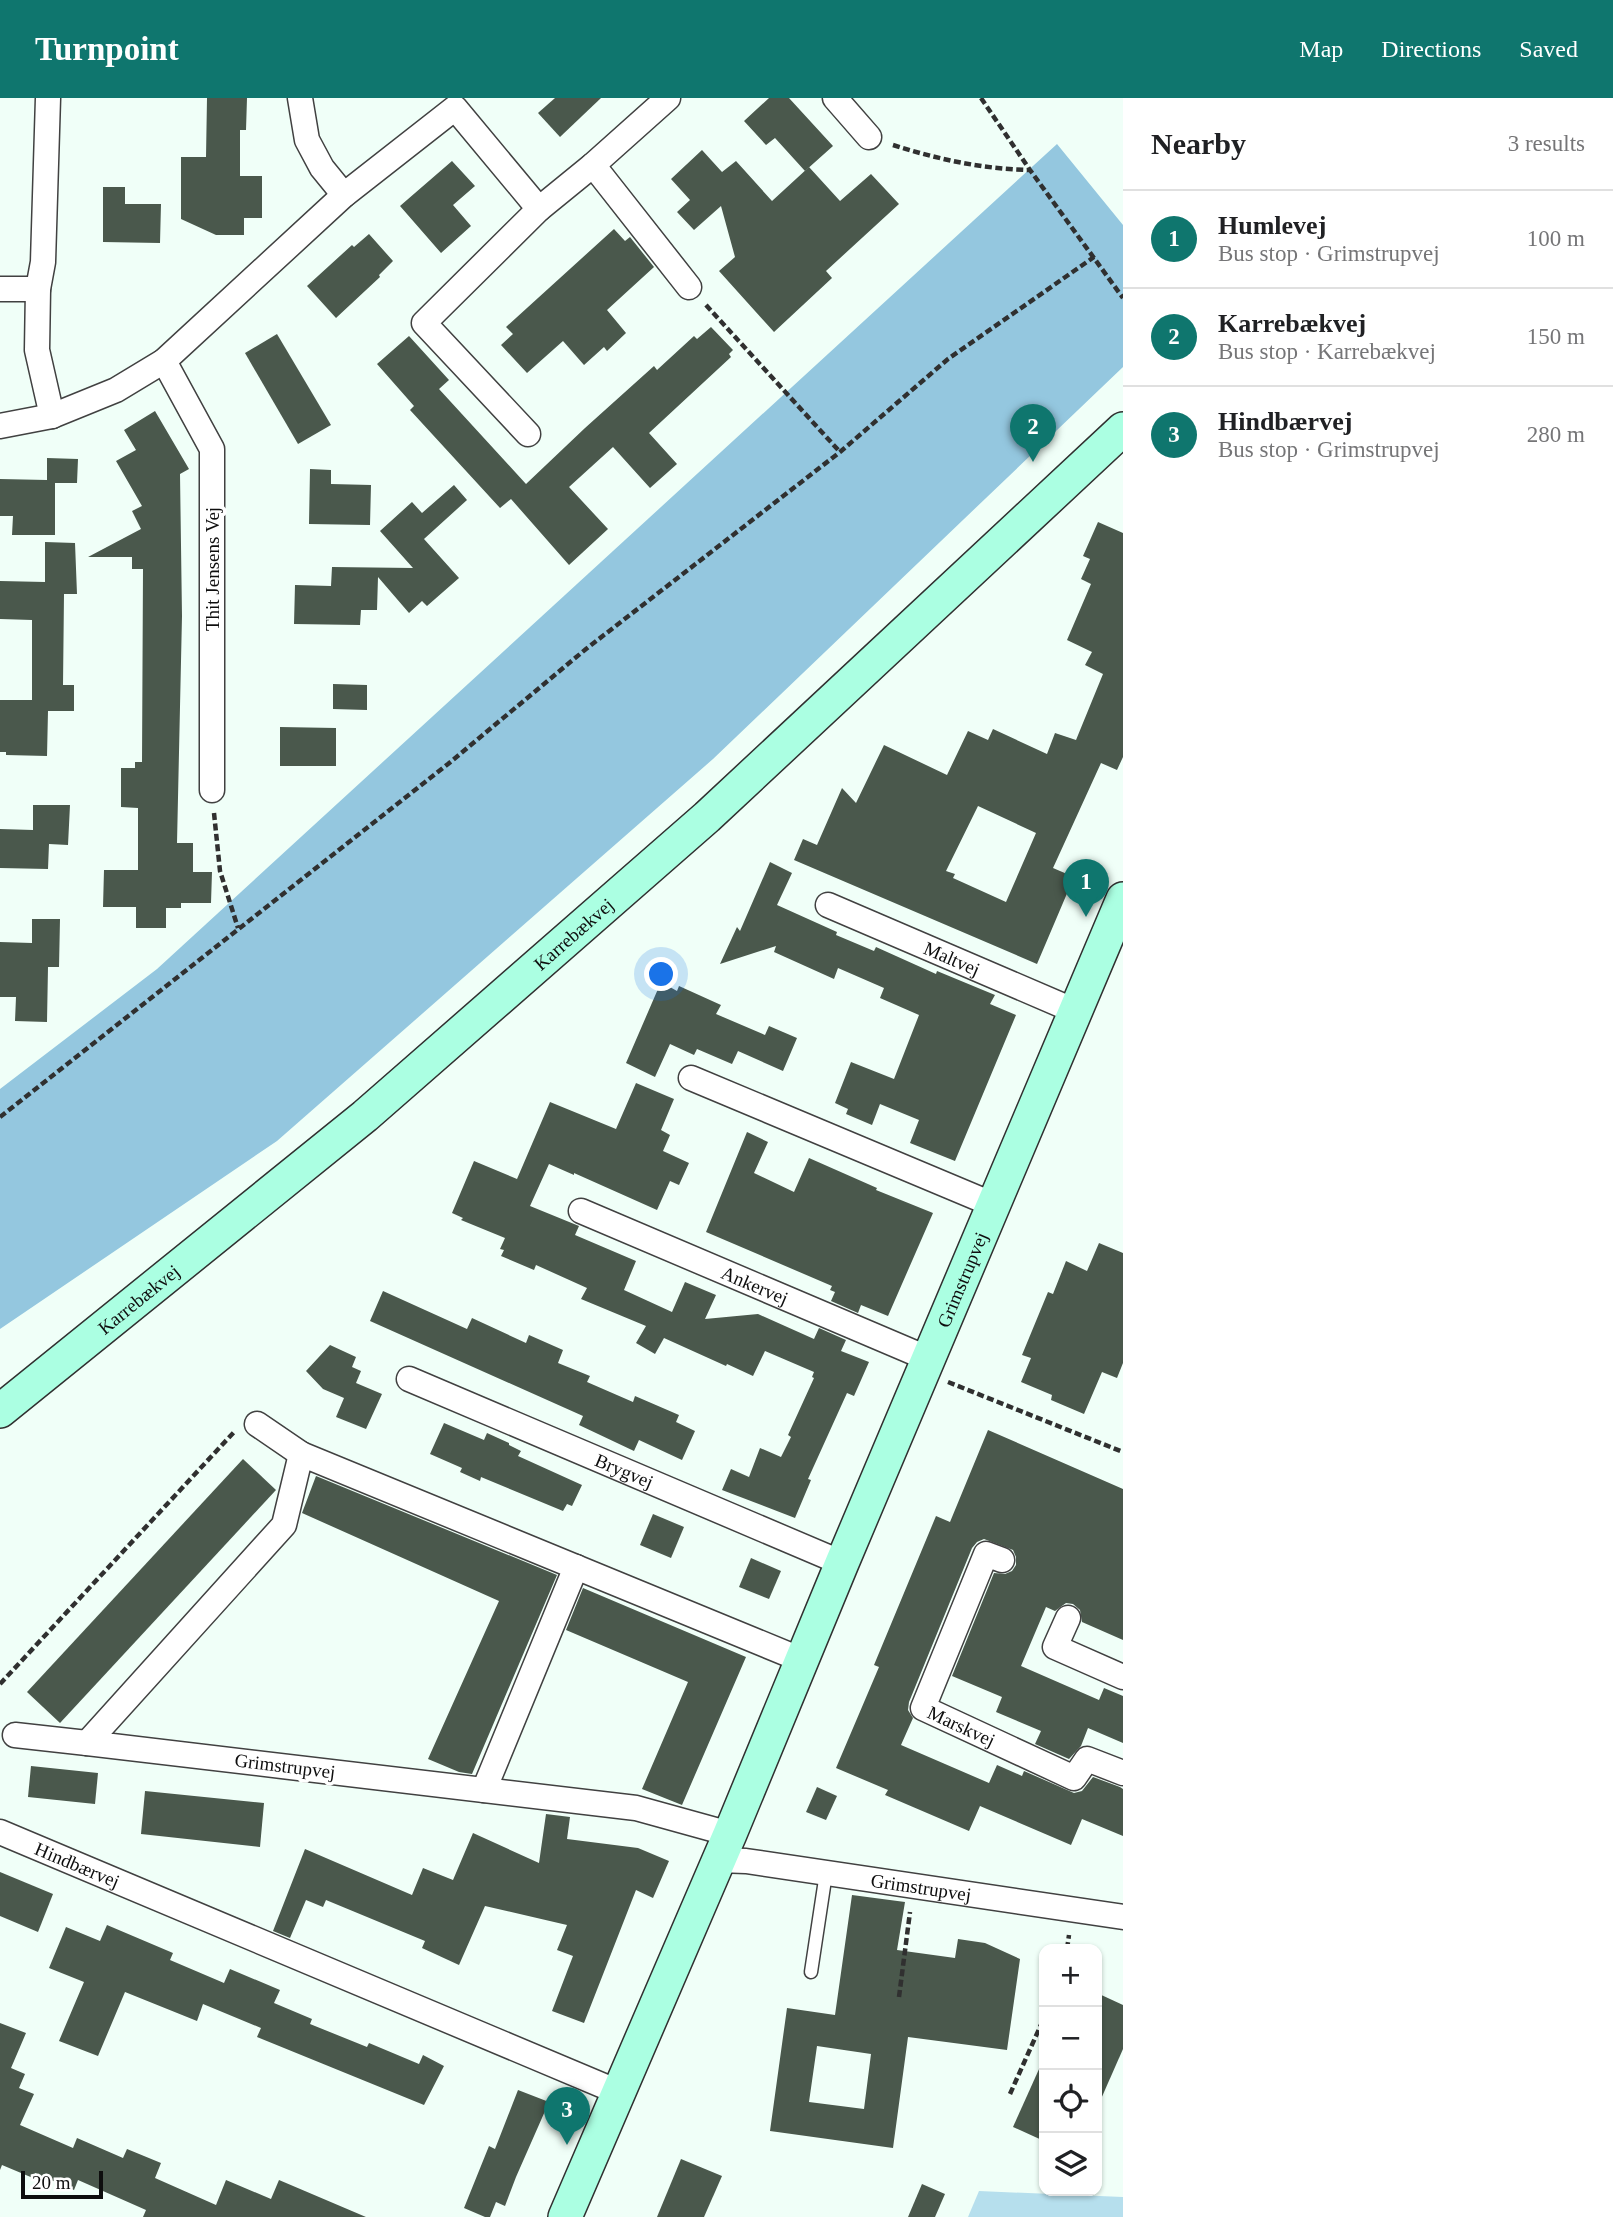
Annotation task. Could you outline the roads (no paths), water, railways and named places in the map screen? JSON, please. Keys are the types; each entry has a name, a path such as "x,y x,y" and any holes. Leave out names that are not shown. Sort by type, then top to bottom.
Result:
{"street":[{"path":"48,98 43,262 38,289 37,350 52,416"},
{"path":"300,98 307,140 322,168 344,195"},
{"path":"528,434 424,323 539,209 668,98"},
{"path":"835,98 869,137"},
{"path":"0,426 52,416 116,390 164,362 344,195 455,108 539,209"},
{"path":"593,165 689,287"},
{"path":"0,289 38,289"},
{"name":"Thit Jensens Vej","path":"164,362 212,449 212,790"},
{"name":"Karrebækvej","path":"0,1411 365,1116 707,817 1123,429"},
{"name":"Grimstrupvej","path":"565,2217 724,1847 1123,899"},
{"name":"Maltvej","path":"828,905 1075,1011"},
{"path":"691,1078 994,1205"},
{"name":"Ankervej","path":"581,1211 927,1364"},
{"name":"Brygvej","path":"409,1379 842,1563"},
{"path":"257,1424 300,1454 802,1660"},
{"path":"87,1743 284,1525 300,1454"},
{"name":"Marskvej","path":"1002,1560 986,1554 923,1708 1074,1778 1087,1759 1123,1773"},
{"path":"484,1790 576,1567"},
{"path":"1068,1618 1055,1647 1123,1677"},
{"name":"Grimstrupvej","path":"15,1735 636,1808 724,1847 746,1861 1123,1917"},
{"name":"Hindbærvej","path":"0,1832 618,2092"}],"lane":[{"path":"811,1972 826,1873"}],"place":[{"name":"Karrebækvej","path":"1033,462"},
{"name":"Humlevej","path":"1086,917"},
{"name":"Hindbærvej","path":"567,2145"}]}
